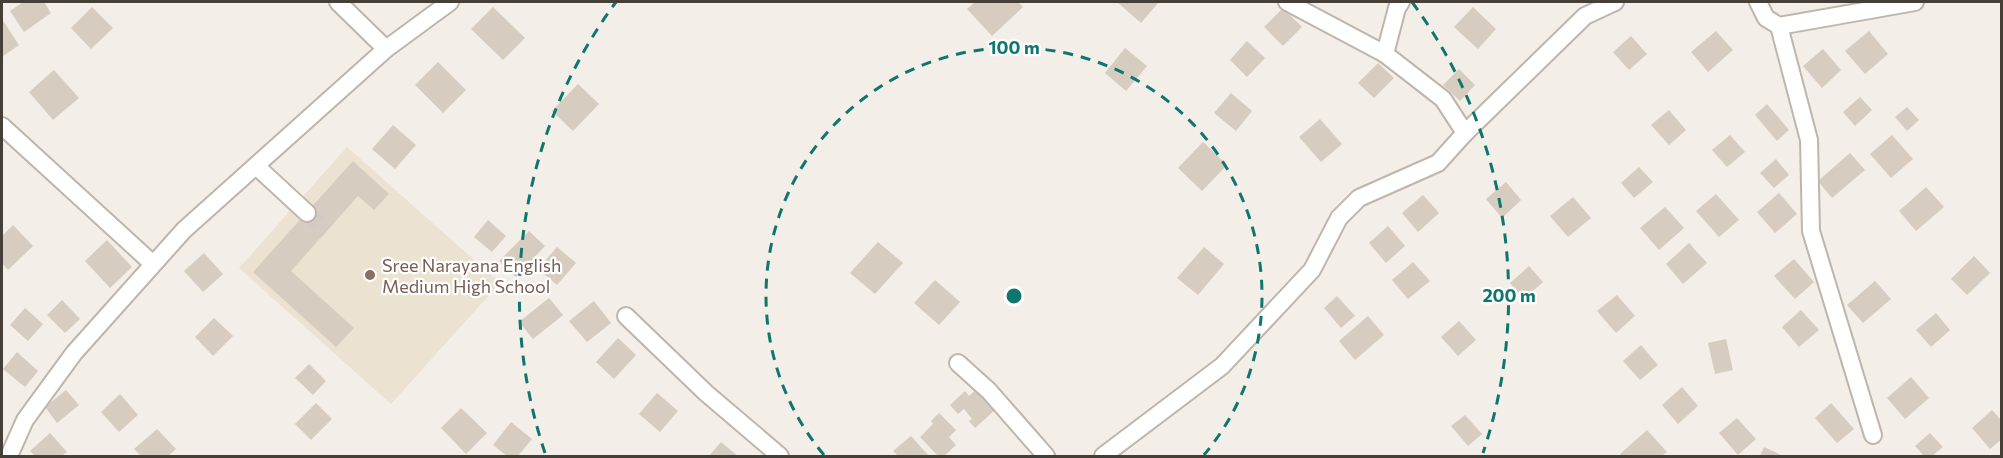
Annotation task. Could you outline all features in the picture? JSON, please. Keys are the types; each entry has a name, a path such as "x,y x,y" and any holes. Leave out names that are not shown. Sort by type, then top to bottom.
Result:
{"street":[{"path":"338,2 386,49"},
{"path":"9,456 25,420 74,353 184,230 386,49 450,2"},
{"path":"1287,2 1385,54 1443,99 1465,133"},
{"path":"1385,54 1401,2"},
{"path":"1103,456 1222,366 1312,270 1339,218 1359,198 1438,163 1465,133 1585,16 1615,2"},
{"path":"1758,2 1766,18 1779,26 1915,2"},
{"path":"1779,26 1809,140 1811,231 1874,435"},
{"path":"2,126 153,264"},
{"path":"256,166 307,213"},
{"path":"627,316 706,393 780,456"},
{"path":"958,363 989,391 1046,456"}],"shaded area":[{"name":"Sree Narayana English Medium High School","path":"347,147 500,283 391,404 239,268"}],"building":[{"path":"23,2 44,2 51,13 24,32 10,11"},
{"path":"975,2 1018,2 1023,7 992,36 967,9"},
{"path":"1117,2 1159,2 1141,23"},
{"path":"92,7 113,28 91,49 71,28"},
{"path":"493,7 525,38 503,60 471,29"},
{"path":"1473,7 1496,29 1478,49 1454,27"},
{"path":"1283,8 1302,27 1283,46 1264,27"},
{"path":"2,19 19,45 2,57"},
{"path":"1716,31 1733,50 1708,72 1691,52"},
{"path":"1869,31 1888,54 1865,74 1845,51"},
{"path":"1631,36 1647,54 1629,70 1613,52"},
{"path":"1247,41 1265,58 1247,77 1230,60"},
{"path":"1125,48 1147,66 1126,91 1105,73"},
{"path":"1823,49 1841,70 1822,88 1803,66"},
{"path":"438,62 466,90 443,113 415,85"},
{"path":"1378,63 1394,78 1374,98 1358,83"},
{"path":"1459,69 1475,85 1460,101 1443,85"},
{"path":"54,70 79,98 53,120 29,92"},
{"path":"578,84 599,104 573,131 552,111"},
{"path":"1231,93 1252,111 1236,131 1214,113"},
{"path":"1860,97 1872,110 1855,126 1843,112"},
{"path":"1767,104 1789,130 1777,141 1755,115"},
{"path":"1907,107 1919,120 1907,131 1895,117"},
{"path":"1669,110 1686,130 1669,145 1651,125"},
{"path":"1320,119 1342,144 1321,162 1299,137"},
{"path":"393,125 416,145 395,169 372,149"},
{"path":"1730,135 1745,152 1727,167 1712,150"},
{"path":"1892,135 1913,159 1891,178 1870,154"},
{"path":"1203,142 1227,165 1202,191 1178,168"},
{"path":"1850,153 1865,170 1832,198 1818,181"},
{"path":"1776,159 1789,175 1774,188 1760,173"},
{"path":"353,161 389,194 374,210 358,196 291,271 354,328 336,347 253,272"},
{"path":"1639,167 1653,182 1634,198 1621,183"},
{"path":"1506,182 1521,200 1502,218 1486,199"},
{"path":"1926,187 1944,207 1916,231 1899,211"},
{"path":"1779,193 1797,214 1775,233 1757,212"},
{"path":"1716,194 1739,220 1719,237 1696,211"},
{"path":"1423,195 1439,213 1418,232 1402,213"},
{"path":"1573,197 1591,218 1568,237 1550,216"},
{"path":"1665,207 1684,228 1659,250 1640,228"},
{"path":"488,220 506,236 492,252 474,237"},
{"path":"13,225 33,246 8,270 2,263 2,236"},
{"path":"1388,226 1405,246 1386,263 1369,243"},
{"path":"529,231 545,246 516,277 499,261"},
{"path":"107,240 132,267 110,288 85,261"},
{"path":"878,242 903,263 875,294 850,273"},
{"path":"1689,243 1707,263 1683,284 1666,264"},
{"path":"557,247 576,263 557,285 538,269"},
{"path":"1204,247 1224,264 1198,295 1177,278"},
{"path":"204,253 223,274 203,292 184,271"},
{"path":"1974,256 1990,273 1967,295 1951,279"},
{"path":"1794,259 1814,282 1795,299 1774,276"},
{"path":"1413,262 1430,281 1408,299 1392,280"},
{"path":"1529,266 1543,282 1524,299 1510,283"},
{"path":"935,280 960,302 939,325 914,303"},
{"path":"1875,281 1891,299 1863,323 1847,305"},
{"path":"1617,295 1635,316 1616,333 1597,311"},
{"path":"1337,296 1355,316 1341,328 1324,308"},
{"path":"549,298 563,315 533,339 519,322"},
{"path":"62,300 80,319 65,333 47,315"},
{"path":"594,301 611,323 587,342 569,321"},
{"path":"25,308 43,324 28,341 10,325"},
{"path":"1801,310 1819,330 1799,347 1782,327"},
{"path":"1936,313 1950,330 1931,347 1916,330"},
{"path":"1368,316 1384,335 1355,360 1339,341"},
{"path":"214,318 233,336 213,356 195,337"},
{"path":"1459,321 1476,340 1458,356 1441,337"},
{"path":"618,338 636,355 614,379 596,362"},
{"path":"1726,339 1733,370 1715,374 1708,343"},
{"path":"1641,345 1658,365 1640,380 1623,361"},
{"path":"17,352 38,371 25,387 3,369"},
{"path":"309,364 326,381 313,395 295,378"},
{"path":"1911,377 1929,398 1905,419 1887,398"},
{"path":"1682,387 1698,406 1678,424 1662,405"},
{"path":"977,389 995,410 975,428 969,421 972,419 964,409 958,414 950,405 965,391 969,396"},
{"path":"66,390 79,405 57,423 45,407"},
{"path":"657,393 678,411 660,432 639,414"},
{"path":"120,394 138,415 119,432 101,412"},
{"path":"316,403 332,419 311,440 295,424"},
{"path":"1831,403 1854,429 1837,443 1815,418"},
{"path":"461,408 487,433 466,454 441,428"},
{"path":"1992,410 2002,421 2002,439 1990,449 1972,428"},
{"path":"939,413 956,430 949,437 956,445 944,456 938,456 920,437 933,424 931,421"},
{"path":"1465,415 1482,434 1468,446 1451,426"},
{"path":"1737,418 1756,439 1738,455 1719,433"},
{"path":"511,422 532,439 518,456 507,456 493,445"},
{"path":"157,429 176,449 168,456 141,456 134,449"},
{"path":"1647,430 1667,452 1662,456 1622,456 1620,454"},
{"path":"50,433 67,452 62,456 35,456 30,451"},
{"path":"1930,433 1943,447 1932,456 1924,456 1915,446"},
{"path":"911,436 929,456 898,456 893,451"},
{"path":"721,442 738,456 709,456"},
{"path":"1764,447 1783,456 1760,456"}],"tunnel":[{"path":"307,213 327,231"}],"place":[{"name":"Sree Narayana English Medium High School","path":"370,275"}]}
